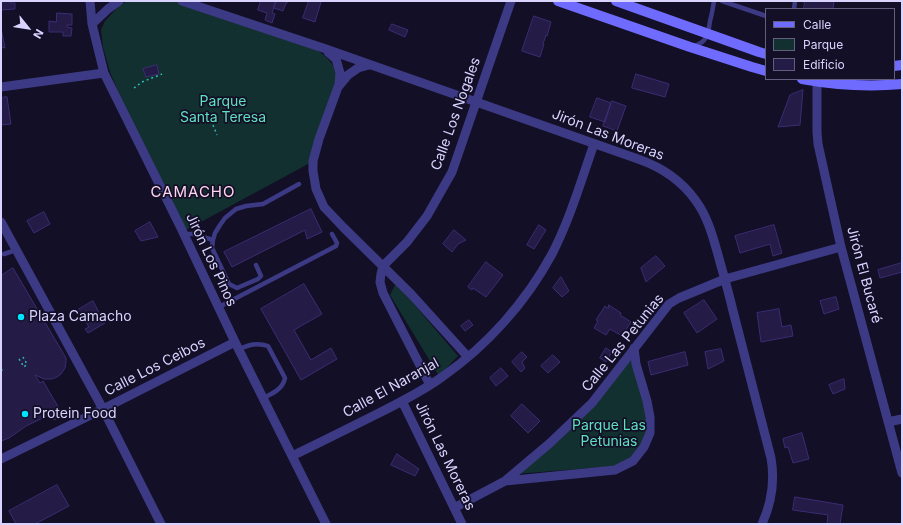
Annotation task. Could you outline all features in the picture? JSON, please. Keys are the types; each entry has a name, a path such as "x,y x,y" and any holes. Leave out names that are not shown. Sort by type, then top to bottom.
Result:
{"main road":[{"path":"558,1 690,47 765,71"},
{"path":"616,1 765,54"},
{"path":"807,80 859,85 902,84"}],"street":[{"name":"Jirón Los Pinos","path":"90,1 92,24 104,73 184,234 237,346 326,524"},
{"path":"92,24 119,1"},
{"name":"Jirón Las Moreras","path":"182,1 638,159 669,174 688,191 696,200 706,217 712,236 725,279 772,466 773,482 771,498 762,524"},
{"name":"Calle Los Nogales","path":"383,266 407,242 427,216 452,172 511,1"},
{"path":"326,50 336,59 340,73 338,87 319,139 313,161 316,189 324,207 411,294 468,357"},
{"path":"338,87 352,72 358,68 369,65"},
{"path":"1,87 104,73"},
{"name":"Jirón El Bucaré","path":"816,82 818,144 841,247 902,473"},
{"name":"Calle El Naranjal","path":"292,456 402,401 430,385 468,357 494,333 526,295 551,255 567,221 594,144"},
{"path":"1,222 103,409 161,524"},
{"name":"Calle Las Petunias","path":"454,508 505,481 550,443 592,402 669,304 679,298 725,279 841,247"},
{"path":"383,266 380,282 383,293 430,385"},
{"name":"Calle Los Ceibos","path":"1,459 237,346"},
{"path":"505,481 616,470 633,461 644,447 650,433 650,416 636,364 634,348"},
{"name":"Jirón Las Moreras","path":"402,401 462,524"},
{"path":"888,422 902,419"}],"lane":[{"path":"690,47 701,43 708,34 714,1"},
{"path":"722,1 765,16"},
{"path":"256,264 261,276 258,279 237,288 229,284 212,248 215,233 225,218 236,209 263,204 299,184"},
{"path":"1,222 1,227"},
{"path":"184,234 193,234 213,240"},
{"path":"219,307 336,246 337,243 332,234"},
{"path":"4,254 16,250"},
{"path":"237,346 253,344 268,346 285,378 284,383 276,391 263,398"}],"path":[{"path":"134,88 142,82 162,74"},
{"path":"213,125 217,136"},
{"path":"19,360 24,367 27,364 23,357"}],"green space":[{"name":"Parque Santa Teresa","path":"127,1 176,1 317,50 324,55 330,61 337,77 310,163 186,230 125,108 110,72 103,47 101,30 105,21 118,7"},
{"path":"396,283 458,356 439,376 390,295"},
{"name":"Parque Las Petunias","path":"631,359 644,403 647,431 642,444 631,458 616,466 516,474"}],"building":[{"path":"1,1 10,1 10,3 15,3 15,9 1,10"},
{"path":"261,1 276,1 272,13 275,14 272,23 265,20 267,13 258,10"},
{"path":"276,1 288,1 283,11 274,8"},
{"path":"309,1 321,2 315,22 303,18"},
{"path":"805,1 834,1 833,8 804,8"},
{"path":"57,13 72,14 72,25 67,25 67,27 72,28 71,36 63,36 63,32 49,32 49,21 56,22"},
{"path":"534,16 551,22 540,57 522,51"},
{"path":"392,24 408,30 405,37 389,30"},
{"path":"1,28 5,48 1,47"},
{"path":"157,65 159,74 146,77 143,69"},
{"path":"636,74 669,84 665,97 632,88"},
{"path":"803,90 800,125 778,127 790,95"},
{"path":"7,97 11,124 1,125 1,98"},
{"path":"597,98 611,103 605,122 590,117"},
{"path":"612,101 626,106 617,131 603,126"},
{"path":"311,209 322,232 307,239 305,230 232,267 224,252"},
{"path":"44,212 50,224 34,233 27,221"},
{"path":"150,222 158,237 141,241 135,231"},
{"path":"539,225 546,230 534,249 527,245"},
{"path":"774,225 782,253 773,256 770,244 740,253 735,236"},
{"path":"454,230 466,240 458,244 452,252 443,244"},
{"path":"656,256 665,266 646,282 641,268"},
{"path":"486,262 503,275 486,297 473,288 472,290 468,287"},
{"path":"902,263 902,272 880,278 878,270"},
{"name":"Plaza Camacho","path":"13,268 66,358 65,368 57,377 52,379 44,379 35,375 40,383 43,381 63,415 54,420 51,414 26,426 9,438 1,441 1,276"},
{"path":"561,277 569,291 562,297 553,288"},
{"path":"304,284 322,314 294,330 311,360 331,348 337,359 301,380 261,309"},
{"path":"836,297 839,309 824,314 820,301"},
{"path":"704,300 717,319 697,333 684,313"},
{"path":"93,301 100,314 98,315 105,323 88,333 85,329 89,327 84,319 81,321 76,311"},
{"path":"609,305 631,322 622,336 610,329 606,335 594,328 598,321 596,320 605,306 608,308"},
{"path":"779,309 782,327 791,325 793,336 761,342 757,313"},
{"path":"469,320 473,325 465,331 461,326"},
{"path":"606,348 612,352 606,362 600,358"},
{"path":"721,349 724,361 708,369 705,352"},
{"path":"522,352 527,357 522,362 525,368 521,372 512,362"},
{"path":"685,352 688,365 651,375 648,362"},
{"path":"553,355 560,362 548,373 541,366"},
{"path":"501,368 508,376 496,386 490,378"},
{"path":"844,379 845,389 833,394 829,385"},
{"path":"522,404 540,421 528,433 511,416"},
{"path":"802,433 809,459 793,463 788,447 785,448 783,439"},
{"path":"397,454 419,469 415,476 391,465"},
{"path":"57,485 69,506 35,524 16,524 9,511"},
{"path":"795,497 843,505 840,524 827,524 828,515 793,510"}],"place":[{"name":"Plaza Camacho","path":"21,317"},
{"name":"Protein Food","path":"25,414"}],"district":[{"name":"CAMACHO","path":"193,192"}]}
